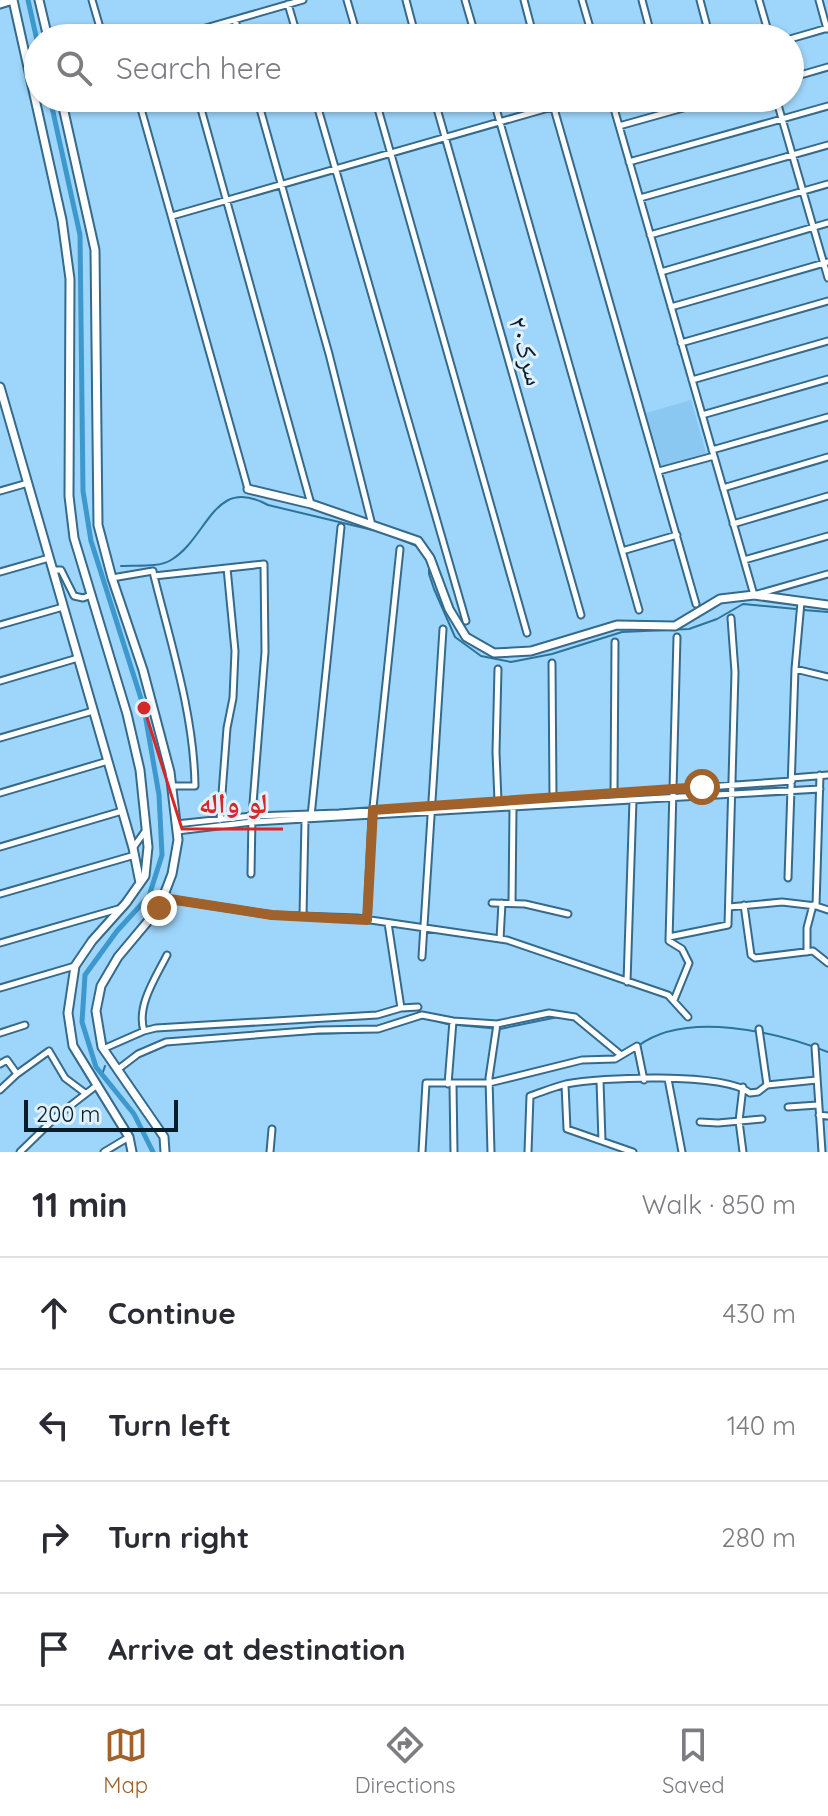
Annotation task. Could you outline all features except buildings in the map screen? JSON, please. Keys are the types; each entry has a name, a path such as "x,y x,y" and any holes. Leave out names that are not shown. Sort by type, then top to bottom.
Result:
{"street":[{"path":"0,4 13,0 24,49"},
{"path":"39,0 45,24"},
{"path":"92,0 99,24"},
{"path":"222,24 303,0"},
{"path":"347,0 354,24"},
{"path":"406,0 412,24"},
{"path":"465,0 472,24"},
{"path":"524,0 530,24"},
{"path":"582,0 589,24"},
{"path":"642,0 648,24"},
{"path":"700,0 706,24"},
{"path":"759,0 766,24"},
{"path":"804,35 828,28 819,0"},
{"path":"288,4 294,24"},
{"path":"235,20 236,24"},
{"path":"804,74 828,67"},
{"path":"629,162 828,106"},
{"path":"38,112 62,220 70,279 69,496 74,538 127,714 140,770 148,847 145,876 75,966 68,1013 73,1046 129,1137 130,1151"},
{"path":"64,112 95,250 98,525 143,670 172,786 177,828 172,874 159,908 118,957 101,986 96,1011 103,1049 164,1137 165,1152"},
{"path":"142,112 248,489 311,504 418,541 430,558 449,609 466,637 494,653 531,651 617,625 675,626 720,599 754,595 828,574"},
{"path":"202,112 311,504"},
{"path":"261,112 329,354 372,525"},
{"path":"319,112 466,621"},
{"path":"379,112 527,633"},
{"name":"سرک۲۰","path":"438,112 581,615"},
{"path":"497,112 639,610"},
{"path":"172,216 533,112"},
{"path":"555,112 696,604"},
{"path":"615,112 754,595"},
{"path":"619,126 669,112"},
{"path":"780,112 828,278"},
{"path":"640,198 828,145"},
{"path":"650,235 828,184"},
{"path":"661,272 828,223"},
{"path":"671,307 826,263"},
{"path":"681,343 828,301"},
{"path":"692,380 828,341"},
{"path":"702,415 828,379"},
{"path":"0,387 3,411 28,483 140,883"},
{"path":"659,471 828,417"},
{"path":"723,488 828,457"},
{"path":"0,491 28,483"},
{"path":"733,524 828,496"},
{"path":"303,916 309,819 341,527"},
{"path":"622,551 677,535"},
{"path":"744,560 828,536"},
{"path":"367,920 372,813 400,549"},
{"path":"0,572 49,558"},
{"path":"154,576 264,564 265,652 252,819 251,874"},
{"path":"220,820 235,651 227,568"},
{"path":"53,570 61,570 74,596 83,598 91,595"},
{"path":"112,578 153,571 194,754 195,786 172,786"},
{"path":"754,595 828,605"},
{"path":"788,878 795,669 801,602"},
{"path":"0,625 63,607"},
{"path":"669,937 728,925 735,672 731,618"},
{"path":"422,957 443,629"},
{"path":"674,1000 689,963 682,949 669,941 677,637"},
{"path":"614,794 615,642"},
{"path":"0,681 78,658"},
{"path":"552,663 553,797"},
{"path":"498,669 498,801"},
{"path":"795,669 828,677"},
{"path":"0,738 93,711"},
{"path":"0,793 108,761"},
{"path":"807,952 807,928 814,906 820,775"},
{"path":"177,828 220,820 309,819 828,775"},
{"path":"432,809 513,808 820,789"},
{"path":"627,982 633,800"},
{"path":"512,903 513,808"},
{"path":"0,847 122,811"},
{"path":"177,828 252,819"},
{"path":"0,894 132,853 146,830"},
{"path":"163,898 272,915 367,920 500,939 674,1000 688,1017"},
{"path":"729,907 782,902 828,910"},
{"path":"492,903 512,903 568,914"},
{"path":"500,939 502,903"},
{"path":"744,905 751,955 755,958 813,951 828,963"},
{"path":"0,943 121,909"},
{"path":"388,923 401,1008"},
{"path":"144,1031 144,1006 167,955"},
{"path":"0,988 75,966"},
{"path":"103,1049 144,1031 377,1015 418,1007"},
{"path":"116,1070 138,1054 166,1042 319,1030 378,1029 422,1015 497,1024 549,1013 575,1017 621,1055"},
{"path":"453,1021 451,1084 454,1152"},
{"path":"491,1152 489,1083 497,1024"},
{"path":"0,1033 25,1025"},
{"path":"759,1029 767,1085"},
{"path":"422,1152 426,1083 489,1083 582,1060 615,1059 637,1046 644,1080"},
{"path":"815,1047 822,1152"},
{"path":"0,1090 49,1051 65,1078 85,1093"},
{"path":"0,1064 7,1060 17,1074"},
{"path":"668,1079 682,1152"},
{"path":"528,1152 530,1096 565,1085 600,1081 705,1080 743,1087 750,1093 758,1092 767,1085 817,1080"},
{"path":"600,1081 602,1141"},
{"path":"565,1085 567,1129 633,1152"},
{"path":"20,1152 47,1124 96,1086"},
{"path":"743,1087 739,1121 743,1152"},
{"path":"788,1107 819,1105"},
{"path":"819,1115 828,1116"},
{"path":"700,1122 762,1119"},
{"path":"270,1152 272,1129"},
{"path":"104,1152 129,1137"}],"shaded area":[{"path":"691,400 706,453 662,466 646,413"}],"waterway":[{"path":"28,0 33,24"},
{"path":"53,112 80,235 83,491 91,541 144,708 159,795 162,855 149,896 117,931 85,975 82,1022 96,1067 134,1114 153,1152"},
{"path":"121,566 166,563 184,550 223,503 235,498 250,498 385,533 419,547"},
{"path":"429,565 434,589 455,637 481,656 511,662 552,654 622,632 689,629 717,619 743,604 796,609"},
{"path":"804,610 828,612"},
{"path":"430,1019 447,1024 500,1029 558,1017"},
{"path":"411,1021 424,1018"},
{"path":"638,1046 658,1035 706,1027 758,1032 828,1052"},
{"path":"284,1035 370,1032"},
{"path":"102,1075 105,1066"}],"place":[{"name":"لو واله","path":"144,708"}],"route":[{"path":"159,908 163,898 272,915 367,920 373,810 702,787"}]}
